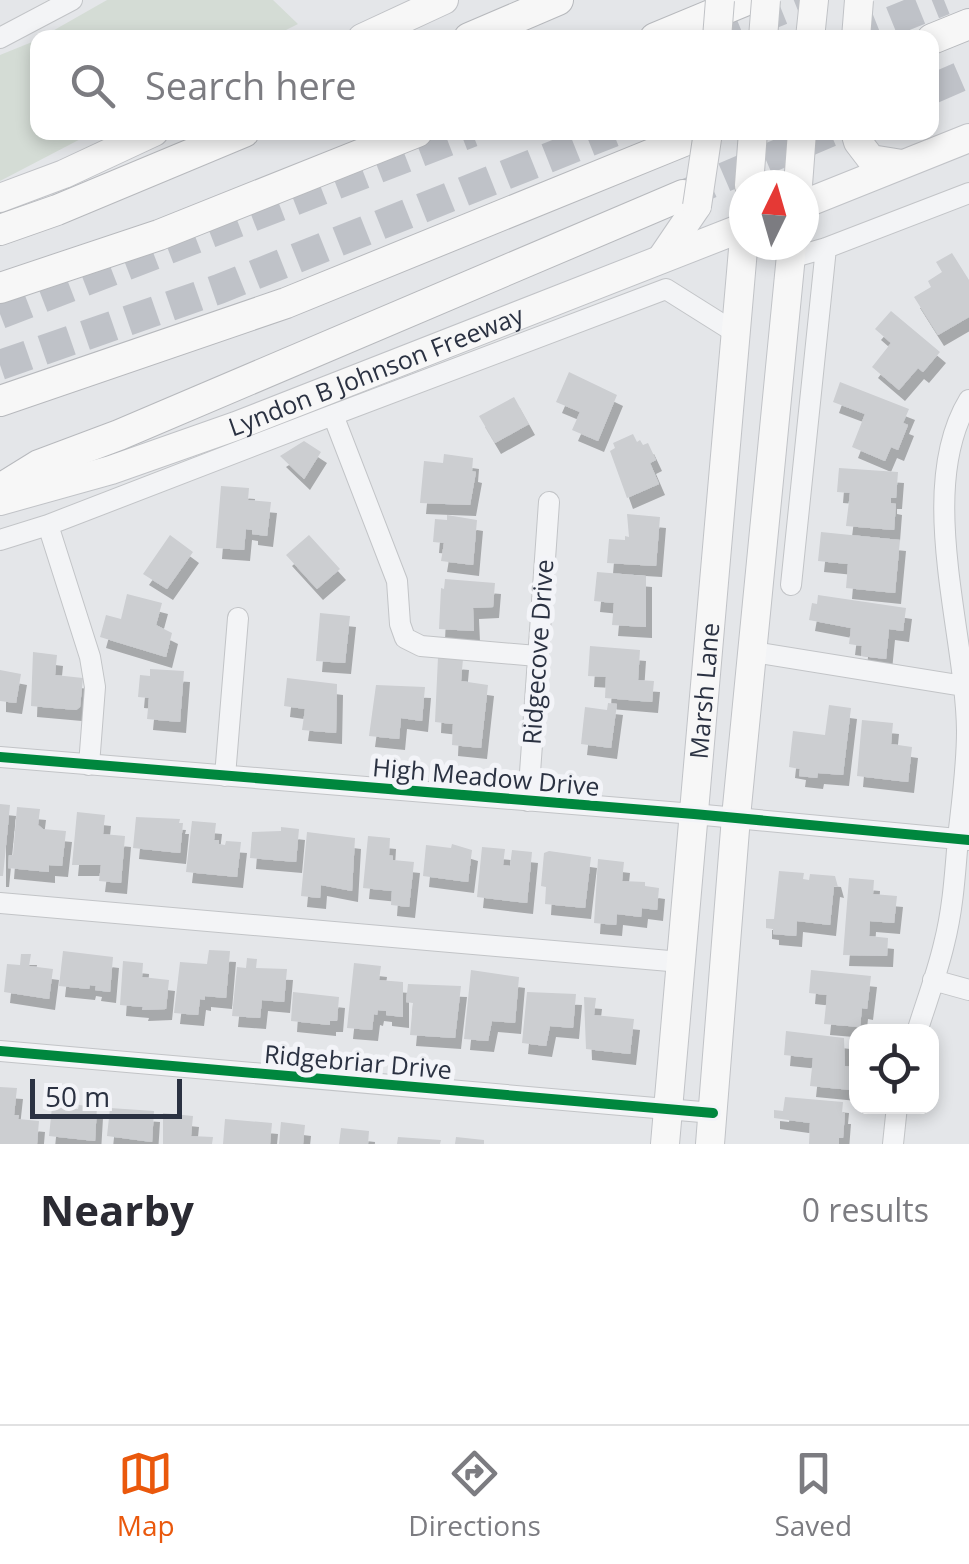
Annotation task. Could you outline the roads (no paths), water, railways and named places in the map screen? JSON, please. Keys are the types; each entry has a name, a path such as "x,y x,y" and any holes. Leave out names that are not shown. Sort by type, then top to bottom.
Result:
{"highway":[{"path":"488,30 558,0"},
{"path":"674,30 747,0"},
{"path":"939,36 969,24"},
{"path":"0,230 224,140"},
{"path":"0,288 160,235 397,140"},
{"path":"0,401 286,303 687,140"},
{"path":"0,488 39,465 690,200"},
{"path":"0,412 34,390"}],"main road":[{"path":"379,30 444,0"},
{"path":"718,30 720,0"},
{"path":"763,30 766,0"},
{"path":"811,30 814,0"},
{"path":"857,30 859,0"},
{"path":"819,198 969,138"},
{"path":"0,198 137,140"},
{"path":"660,260 684,230 705,140"},
{"path":"799,170 802,140"},
{"path":"857,140 871,159 902,164"},
{"path":"750,170 752,144"},
{"name":"Lyndon B Johnson Freeway","path":"0,501 111,470 236,426 729,234"},
{"name":"Marsh Lane","path":"665,1144 742,260"},
{"name":"Marsh Lane","path":"710,1144 736,817 791,260"}],"street":[{"path":"0,38 72,0"},
{"path":"819,249 969,193"},
{"path":"791,584 826,248"},
{"path":"0,540 666,289 736,333"},
{"path":"919,1024 953,903 964,840 966,687 948,565 946,493 950,447 969,400"},
{"path":"333,415 397,581 400,624 405,638 421,646 537,656"},
{"name":"Ridgecove Drive","path":"528,801 550,502"},
{"path":"48,525 90,657 95,687 89,765"},
{"path":"225,776 238,618"},
{"path":"753,652 966,687"},
{"name":"High Meadow Drive","path":"0,757 736,817 964,840"},
{"path":"0,903 681,962"},
{"path":"933,980 969,990"},
{"name":"Ridgebriar Drive","path":"0,1050 713,1113"},
{"path":"893,1144 896,1114"}],"tunnel":[{"path":"732,30 806,0"},
{"path":"870,30 944,0"},
{"path":"939,86 969,73"},
{"path":"0,314 451,140"},
{"path":"0,365 219,289 593,140"},
{"path":"683,195 811,140"}]}
